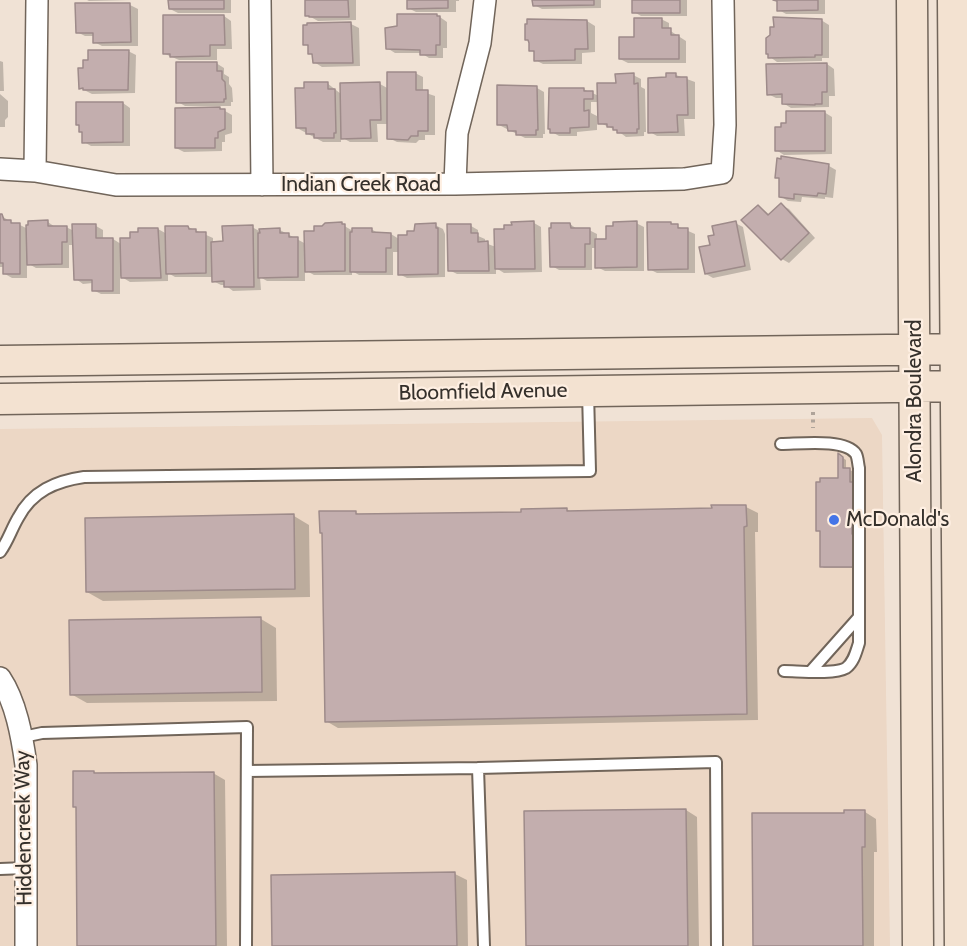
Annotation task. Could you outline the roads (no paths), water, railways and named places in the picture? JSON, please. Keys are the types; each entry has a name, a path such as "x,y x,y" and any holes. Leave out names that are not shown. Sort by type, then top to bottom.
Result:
{"main road":[{"name":"Alondra Boulevard","path":"912,0 918,946"},
{"name":"Alondra Boulevard","path":"953,0 961,174 960,946"},
{"name":"Bloomfield Avenue","path":"0,361 961,349"},
{"name":"Bloomfield Avenue","path":"0,399 961,386"}],"street":[{"path":"35,171 37,0"},
{"path":"260,0 262,185"},
{"path":"456,184 457,133 480,43 484,0"},
{"name":"Indian Creek Road","path":"0,169 35,171 116,185 456,184 684,179 722,173 725,125 723,0"},
{"name":"Hiddencreek Way","path":"0,678 6,687 23,737 26,765 26,946"}],"lane":[{"path":"0,552 8,542 18,518 31,500 47,487 66,480 84,477 590,471 588,391"},
{"path":"781,444 846,446 856,455 859,468 859,643 855,658 845,668 832,671 784,671"},
{"path":"811,671 859,617"},
{"path":"23,737 53,732 247,727 246,946"},
{"path":"247,771 716,762 717,946"},
{"path":"478,768 484,946"},
{"path":"0,869 26,868"}],"place":[{"name":"McDonald's","path":"834,520"}]}
